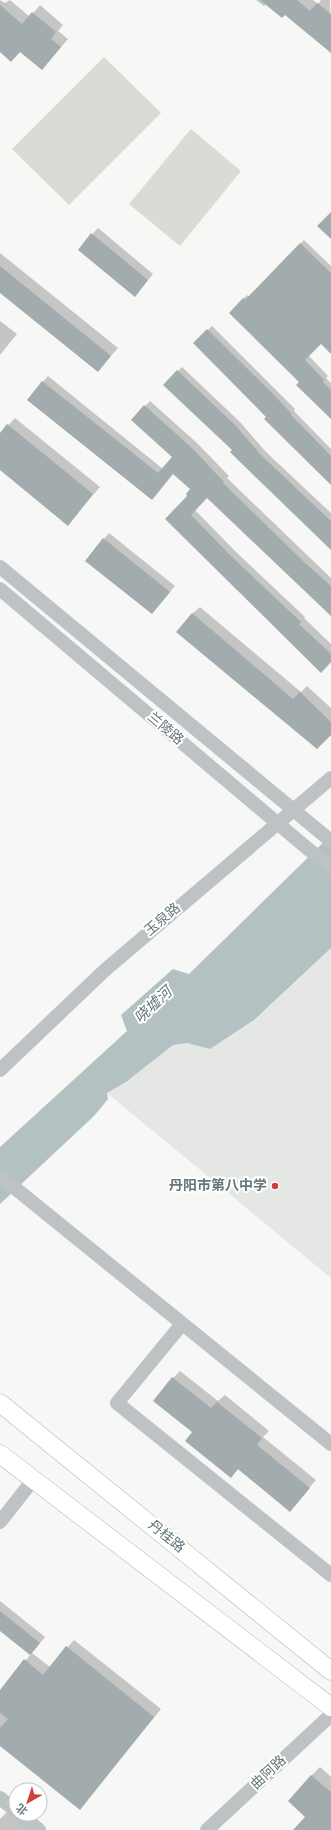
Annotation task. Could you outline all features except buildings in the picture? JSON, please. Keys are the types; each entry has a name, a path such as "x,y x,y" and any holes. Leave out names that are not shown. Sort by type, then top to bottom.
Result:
{"main road":[{"name":"丹桂路","path":"0,1402 331,1671"},
{"path":"0,1454 331,1707"}],"street":[{"name":"兰陵路","path":"0,567 331,841"},
{"name":"兰陵路","path":"0,589 331,867"},
{"name":"玉泉路","path":"0,1070 105,970 331,778"},
{"path":"0,1176 331,1444"},
{"path":"182,1324 117,1403 331,1575"},
{"path":"0,1522 33,1480"},
{"name":"曲阿路","path":"207,1830 331,1715"},
{"path":"0,1798 8,1804"},
{"path":"29,1822 39,1830"}],"shaded area":[{"path":"104,57 161,113 69,205 12,149"},
{"path":"191,129 241,171 180,246 129,204"},
{"name":"丹阳市第八中学","path":"331,948 331,1278 107,1093 126,1082 173,1045 187,1043 210,1049 254,1020"}],"water":[{"name":"哓墟河","path":"331,835 331,948 254,1020 210,1049 187,1043 173,1045 126,1082 107,1093 108,1099 94,1116 0,1204 0,1147 127,1031 121,1015 173,969 189,974"}],"place":[{"name":"丹阳市第八中学","path":"275,1186"}]}
